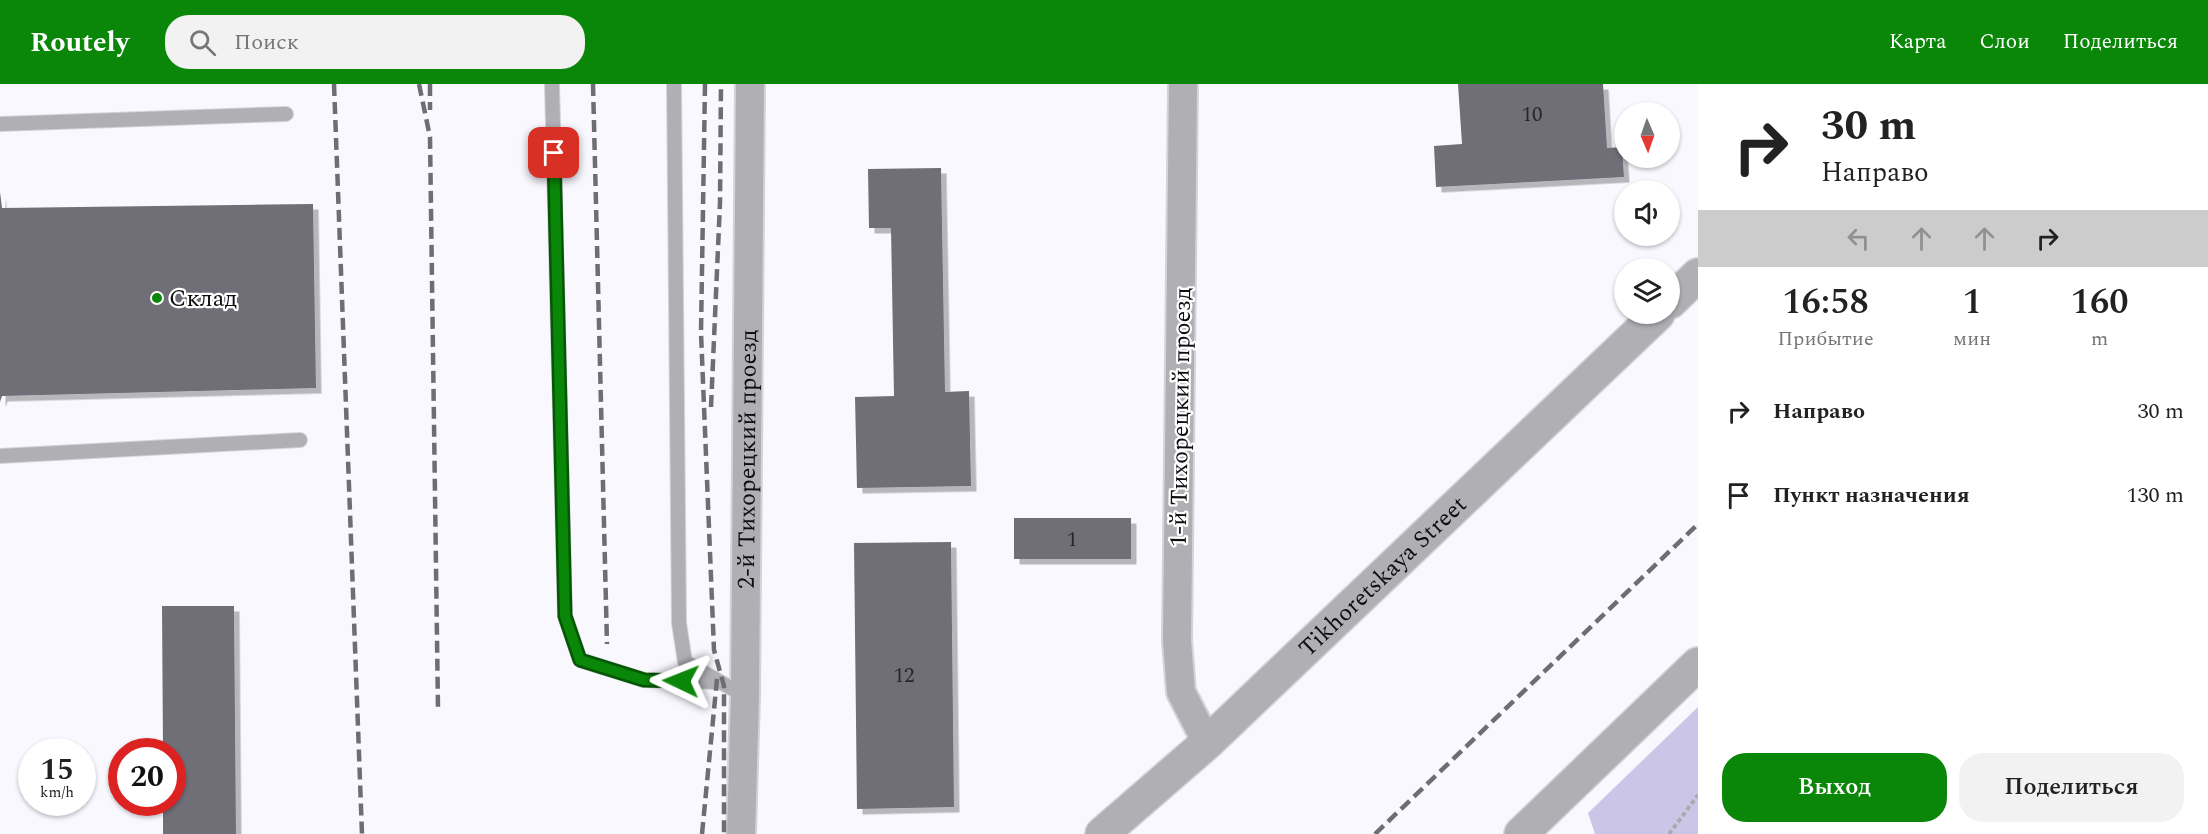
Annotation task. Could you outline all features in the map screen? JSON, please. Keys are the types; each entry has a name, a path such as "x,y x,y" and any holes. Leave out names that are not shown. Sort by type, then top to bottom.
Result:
{"street":[{"name":"2-й Тихорецкий проезд","path":"741,834 746,696 750,84"},
{"name":"1-й Тихорецкий проезд","path":"1183,84 1177,641 1181,692 1207,743"},
{"path":"1680,292 1698,275"},
{"name":"Tikhoretskaya Street","path":"1102,834 1207,743 1647,324"},
{"path":"1521,834 1698,664"}],"lane":[{"path":"552,84 565,616 580,660 644,680 717,682"},
{"path":"674,84 679,623 684,662 746,696"},
{"path":"0,124 286,114"},
{"path":"0,456 300,440"}],"path":[{"path":"1669,834 1698,795"}],"shaded area":[{"path":"1698,707 1698,834 1595,834 1588,813"}],"building":[{"path":"1458,84 1603,84 1607,148 1614,148 1614,168 1623,168 1624,177 1436,187 1434,146 1462,144"},
{"path":"941,168 945,392 969,391 971,486 857,488 855,397 894,396 891,228 869,228 868,169"},
{"name":"Склад","path":"0,192 2,208 313,204 316,388 2,396 0,402"},
{"path":"1014,518 1131,518 1131,559 1014,559"},
{"path":"951,542 954,807 857,809 854,543"},
{"path":"162,606 234,606 236,834 163,834 163,816 186,816 186,738 163,738"}],"railway":[{"path":"334,84 362,834"},
{"path":"419,84 430,137 438,709"},
{"path":"430,84 430,110"},
{"path":"593,84 607,644"},
{"path":"705,84 701,333 714,650 724,686 724,834"},
{"path":"711,407 720,203 721,84"},
{"path":"1375,834 1698,524"},
{"path":"702,834 717,679"}],"place":[{"name":"Склад","path":"157,298"}],"route":[{"path":"554,153 565,616 580,660 644,680 681,681"}]}
